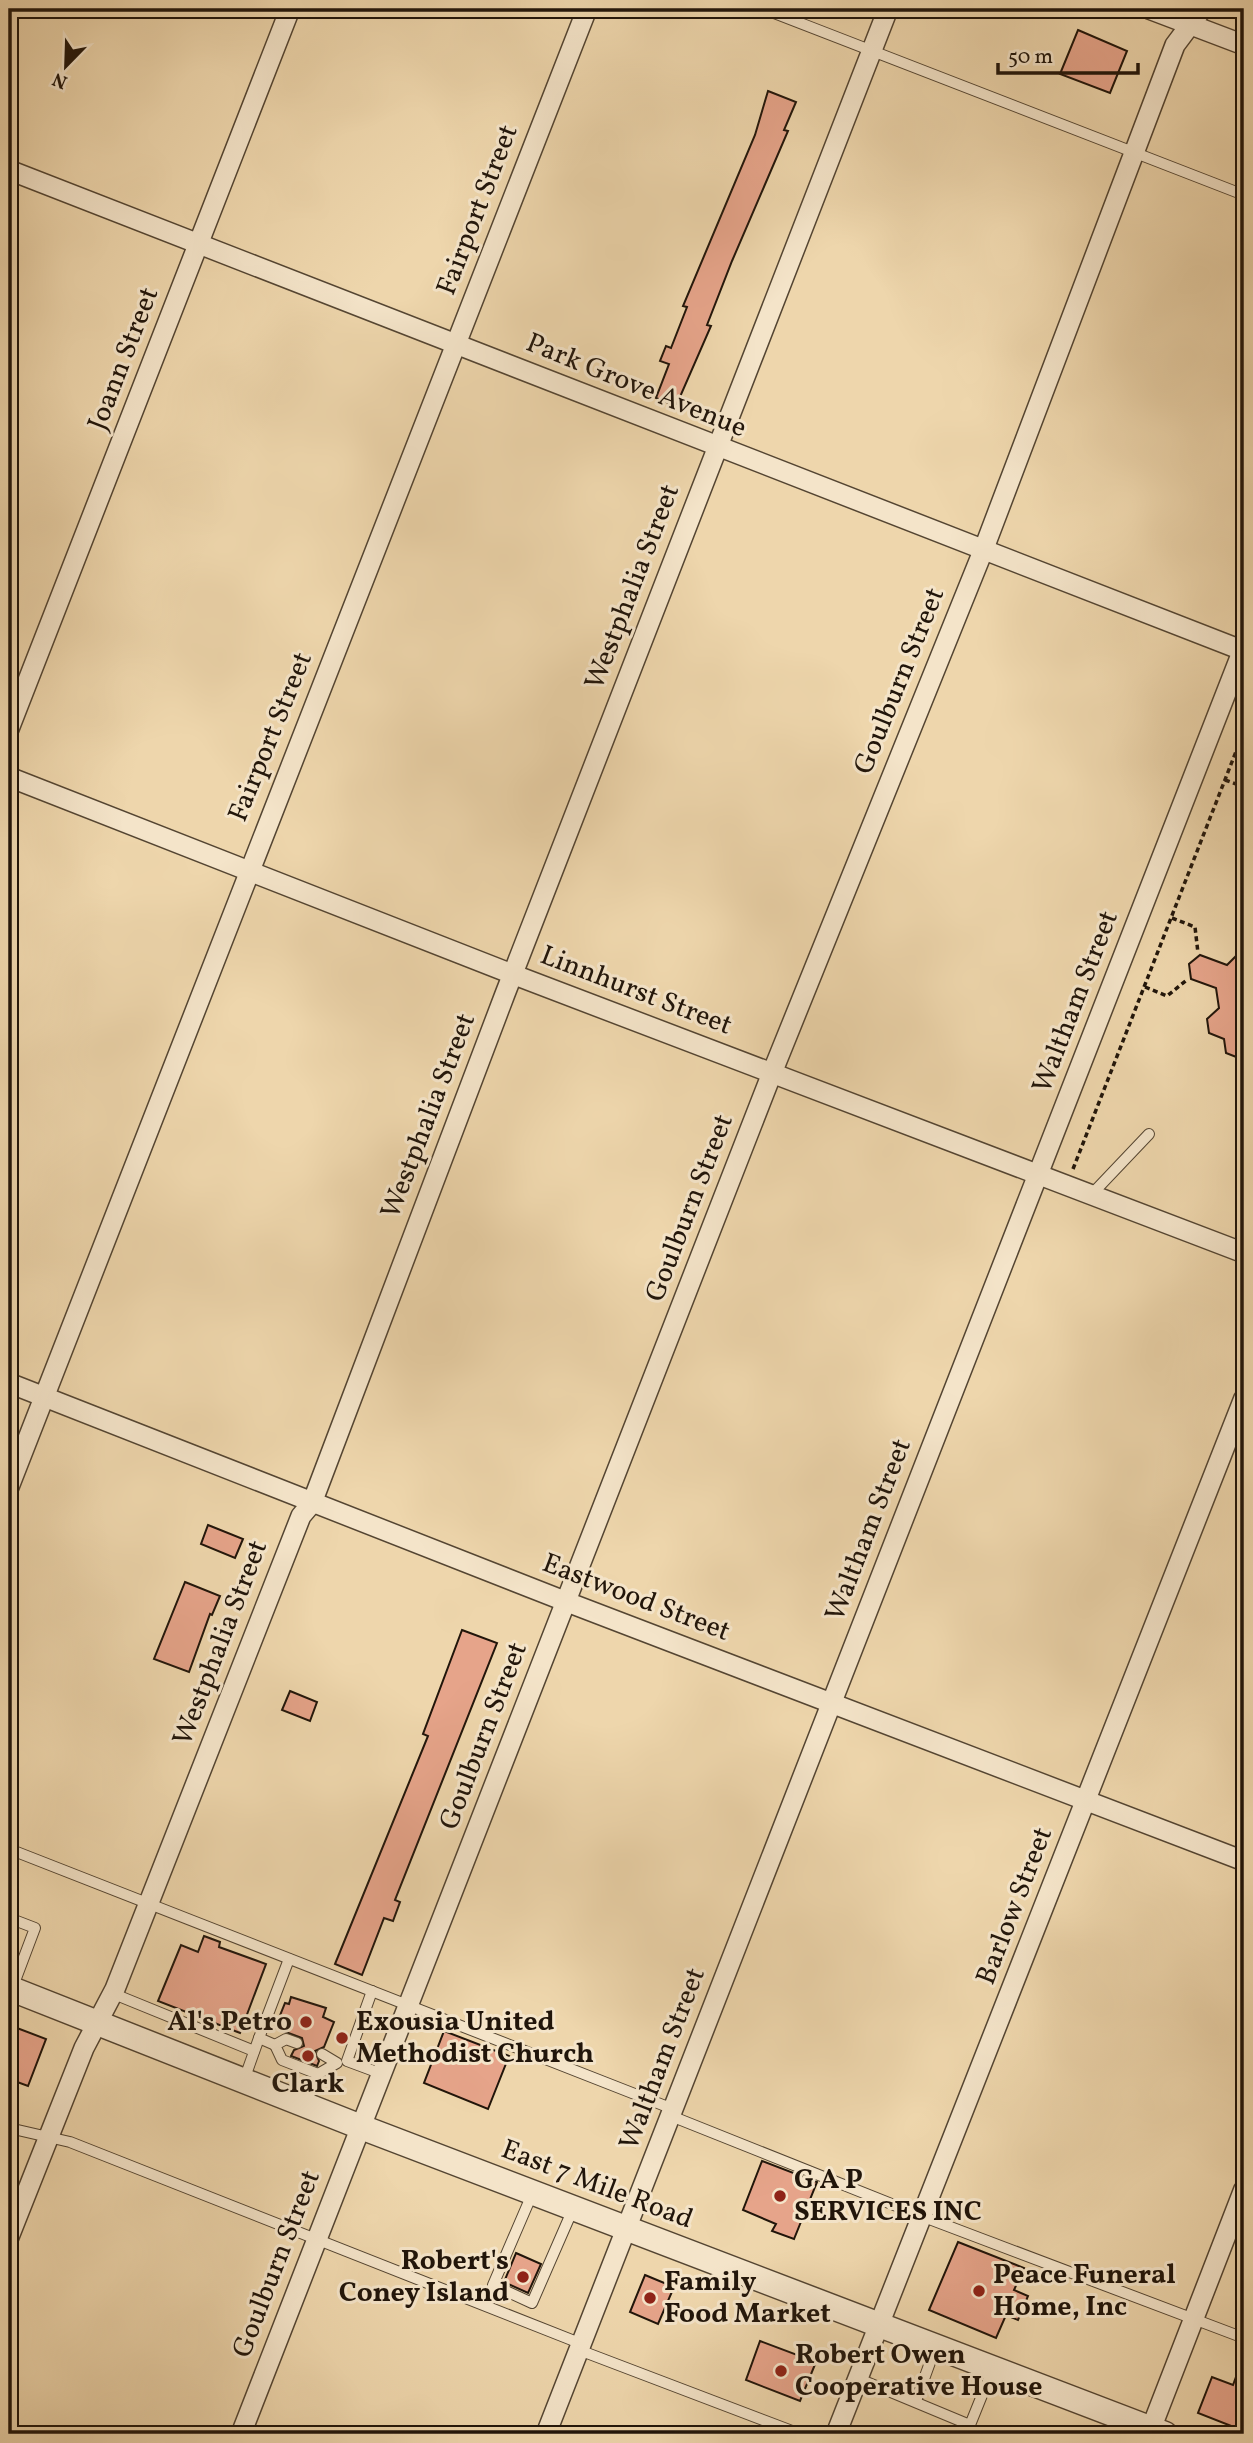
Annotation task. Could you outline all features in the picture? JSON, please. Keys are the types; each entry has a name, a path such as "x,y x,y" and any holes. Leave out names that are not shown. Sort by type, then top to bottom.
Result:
{"street":[{"name":"Joann Street","path":"9,729 290,9"},
{"name":"Fairport Street","path":"9,1487 587,9"},
{"name":"Westphalia Street","path":"9,2237 96,2022 114,1994 301,1516 312,1503 512,974 888,9"},
{"path":"1149,9 1197,17 1244,45"},
{"name":"Goulburn Street","path":"241,2434 772,1073 983,551 1175,45 1197,17"},
{"name":"Park Grove Avenue","path":"9,170 717,448 1244,649"},
{"name":"Waltham Street","path":"546,2434 1244,649"},
{"name":"Linnhurst Street","path":"9,777 512,974 1244,1253"},
{"name":"Eastwood Street","path":"9,1383 567,1602 1244,1861"},
{"name":"Barlow Street","path":"836,2434 878,2325 890,2305 1244,1398"},
{"name":"East 7 Mile Road","path":"11,1988 361,2127 993,2367 1155,2432"},
{"path":"1155,2432 1194,2319 1244,2189"}],"lane":[{"path":"764,9 1244,195"},
{"path":"1092,1194 1149,1134"},
{"path":"9,1849 372,1991 924,2217 1244,2338"},
{"path":"9,1918 35,1928 11,1988"},
{"path":"244,2081 289,1959"},
{"path":"305,2105 318,2074 342,2062 372,1991"},
{"path":"114,1994 254,2052"},
{"path":"259,2038 275,2045 282,2060 318,2074"},
{"path":"275,2045 286,2039 297,2043"},
{"path":"322,2054 382,2074"},
{"path":"9,2128 78,2145 800,2434"},
{"path":"533,2192 493,2285 532,2303 574,2207"},
{"path":"916,2401 936,2346"},
{"path":"857,2378 970,2425 993,2367"}],"path":[{"path":"1064,1184 1073,1169 1244,731"},
{"path":"1225,780 1244,787"},
{"path":"1171,918 1195,927 1198,953"},
{"path":"1145,987 1167,996 1188,979"}],"building":[{"path":"1078,30 1127,51 1110,93 1060,74"},
{"path":"768,91 796,102 784,130 788,131 732,261 707,325 711,326 676,406 656,398 669,364 660,361 666,346 671,348 687,307 683,306 755,135"},
{"path":"1244,948 1244,1060 1226,1053 1224,1039 1209,1033 1207,1019 1219,1008 1216,988 1191,979 1189,964 1200,955 1227,965"},
{"path":"208,1525 243,1539 235,1558 201,1544"},
{"path":"185,1582 220,1596 212,1615 210,1614 189,1672 154,1659"},
{"path":"462,1630 497,1643 395,1900 400,1902 393,1921 384,1918 362,1975 335,1964 428,1736 423,1734"},
{"path":"290,1691 317,1702 310,1721 282,1710"},
{"path":"204,1936 220,1942 219,1947 266,1964 240,2033 158,2001 181,1945 198,1952"},
{"path":"291,1997 326,2008 323,2017 334,2022 324,2047 315,2051 319,2061 317,2066 291,2056 294,2050 304,2046 302,2038 275,2028 285,2003 289,2004"},
{"path":"9,2025 46,2039 28,2086 9,2079"},
{"path":"444,2031 509,2056 488,2109 424,2083"},
{"name":"G A P SERVICES INC","path":"762,2161 817,2182 794,2239 772,2231 776,2224 743,2210"},
{"path":"958,2242 1024,2268 1014,2290 1028,2296 1018,2320 1006,2315 996,2338 929,2310"},
{"path":"516,2253 541,2264 528,2293 504,2282"},
{"path":"645,2275 674,2287 658,2324 630,2312"},
{"name":"Robert Owen Cooperative House","path":"760,2341 816,2362 800,2401 746,2380"},
{"path":"1243,2358 1244,2431 1198,2413 1212,2377 1233,2385"}],"place":[{"name":"Al's Petro","path":"306,2022"},
{"name":"Exousia United Methodist Church","path":"342,2038"},
{"name":"Clark","path":"308,2056"},
{"name":"G A P SERVICES INC","path":"780,2196"},
{"name":"Robert's Coney Island","path":"523,2277"},
{"name":"Peace Funeral Home, Inc","path":"979,2291"},
{"name":"Family Food Market","path":"650,2298"},
{"name":"Robert Owen Cooperative House","path":"781,2371"}]}
